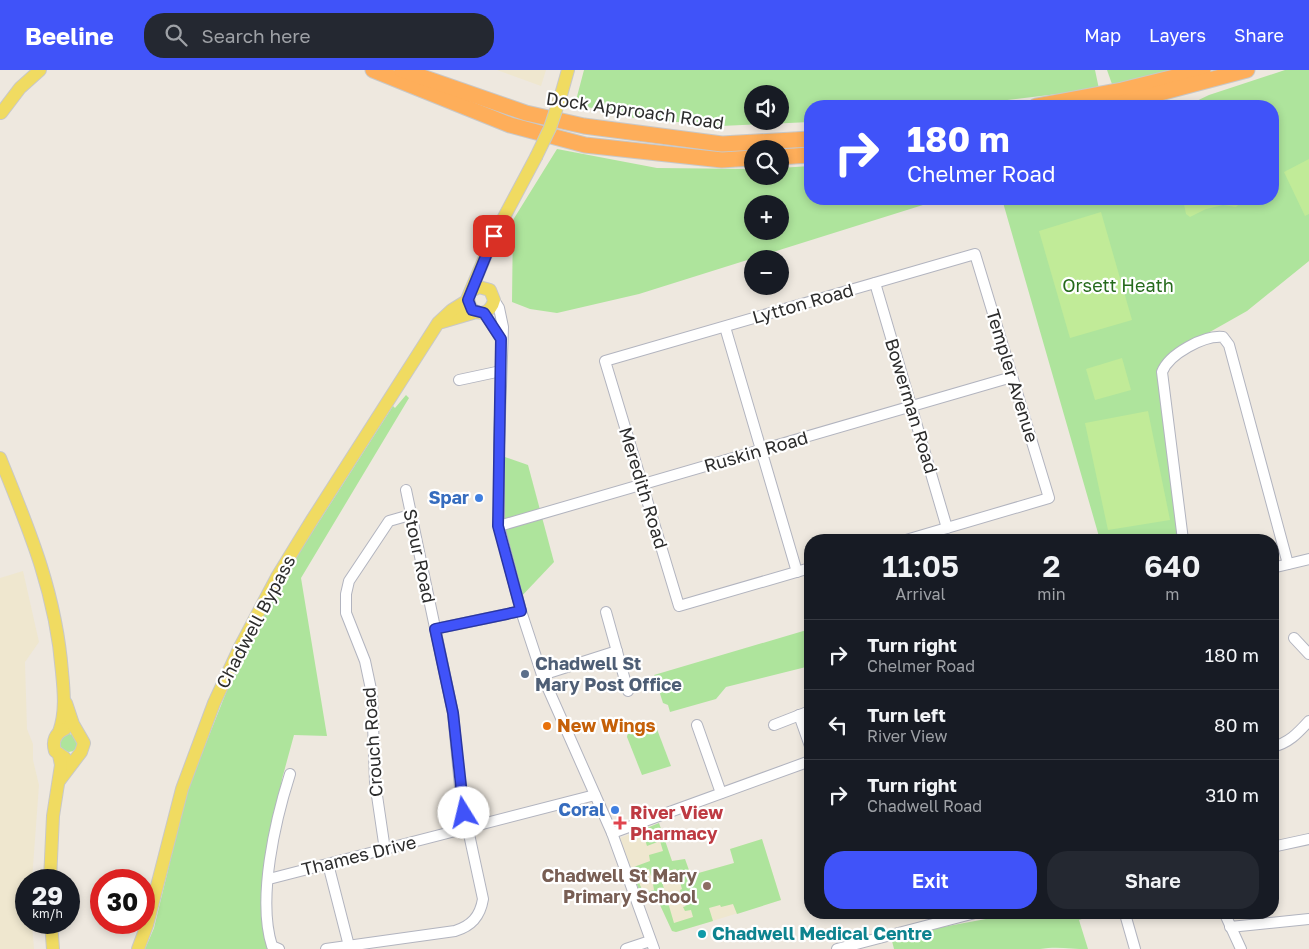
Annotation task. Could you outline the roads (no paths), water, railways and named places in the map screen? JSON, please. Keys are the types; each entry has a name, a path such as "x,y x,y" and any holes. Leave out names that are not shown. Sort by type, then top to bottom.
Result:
{"highway":[{"name":"Dock Approach Road","path":"373,70 510,125 585,145 722,160 744,159"},
{"name":"Dock Approach Road","path":"402,70 526,113 584,126 722,144 804,139"},
{"path":"1068,100 1122,90 1203,70"},
{"path":"1134,100 1247,70"},
{"path":"789,156 804,155"}],"main road":[{"path":"0,100 20,88 40,70"},
{"path":"480,312 470,307 469,295 486,253 550,128 568,70"},
{"path":"0,115 20,88"},
{"path":"486,253 485,275 487,288"},
{"path":"438,323 491,308 494,300 492,293 487,288 479,286 469,295"},
{"name":"Chadwell Bypass","path":"138,949 147,925 182,789 214,703 240,647 312,520 438,323 469,295"},
{"path":"0,458 30,532 49,589 60,643 64,698 59,732 54,742 61,765 53,816 51,869"},
{"path":"59,781 81,752 84,743 77,731 64,698"},
{"path":"59,732 68,728 77,731"},
{"path":"59,755 72,758 81,752"},
{"path":"51,934 52,949"}],"street":[{"name":"Lytton Road","path":"631,354 975,254"},
{"name":"Templer Avenue","path":"947,528 1049,498 975,254"},
{"name":"Bowerman Road","path":"874,283 947,528"},
{"path":"494,300 501,316 503,327 501,339 498,526 521,611 542,675 612,833 652,945 626,949"},
{"path":"480,312 501,339"},
{"path":"725,327 797,572 804,570"},
{"path":"1182,534 1162,372 1166,363 1177,353 1214,336 1223,337 1229,345 1288,564"},
{"name":"Meredith Road","path":"631,354 605,362 679,606 797,572"},
{"path":"463,377 501,371"},
{"name":"Ruskin Road","path":"498,526 1012,377"},
{"name":"Stour Road","path":"326,949 455,931 473,923 481,910 483,899 461,797 453,713 406,490"},
{"name":"Crouch Road","path":"385,850 374,782 372,694 365,661 346,613 346,594 349,581 389,521 410,515"},
{"path":"926,534 947,528"},
{"path":"1279,566 1309,559"},
{"path":"435,629 521,611"},
{"path":"606,612 628,691"},
{"path":"1301,641 1309,654"},
{"path":"542,675 617,651"},
{"path":"774,725 804,713"},
{"path":"799,715 804,729"},
{"path":"1279,746 1296,736 1309,721"},
{"path":"697,725 721,794"},
{"path":"612,833 804,763"},
{"path":"279,949 272,946 269,934 269,879 273,840 290,774"},
{"name":"Thames Drive","path":"269,879 595,795"},
{"path":"1279,845 1309,839"},
{"path":"328,864 349,946"},
{"path":"837,949 952,919"},
{"path":"1126,919 1135,949"},
{"path":"1227,919 1241,949"},
{"path":"1230,927 1309,919"}],"place":[{"name":"Spar","path":"479,498"},
{"name":"Chadwell St Mary Post Office","path":"525,674"},
{"name":"New Wings","path":"547,726"},
{"name":"Coral","path":"615,810"},
{"name":"River View Pharmacy","path":"620,823"},
{"name":"Chadwell St Mary Primary School","path":"707,886"},
{"name":"Chadwell Medical Centre","path":"702,934"}],"park label":[{"name":"Orsett Heath","path":"1118,286"}]}
